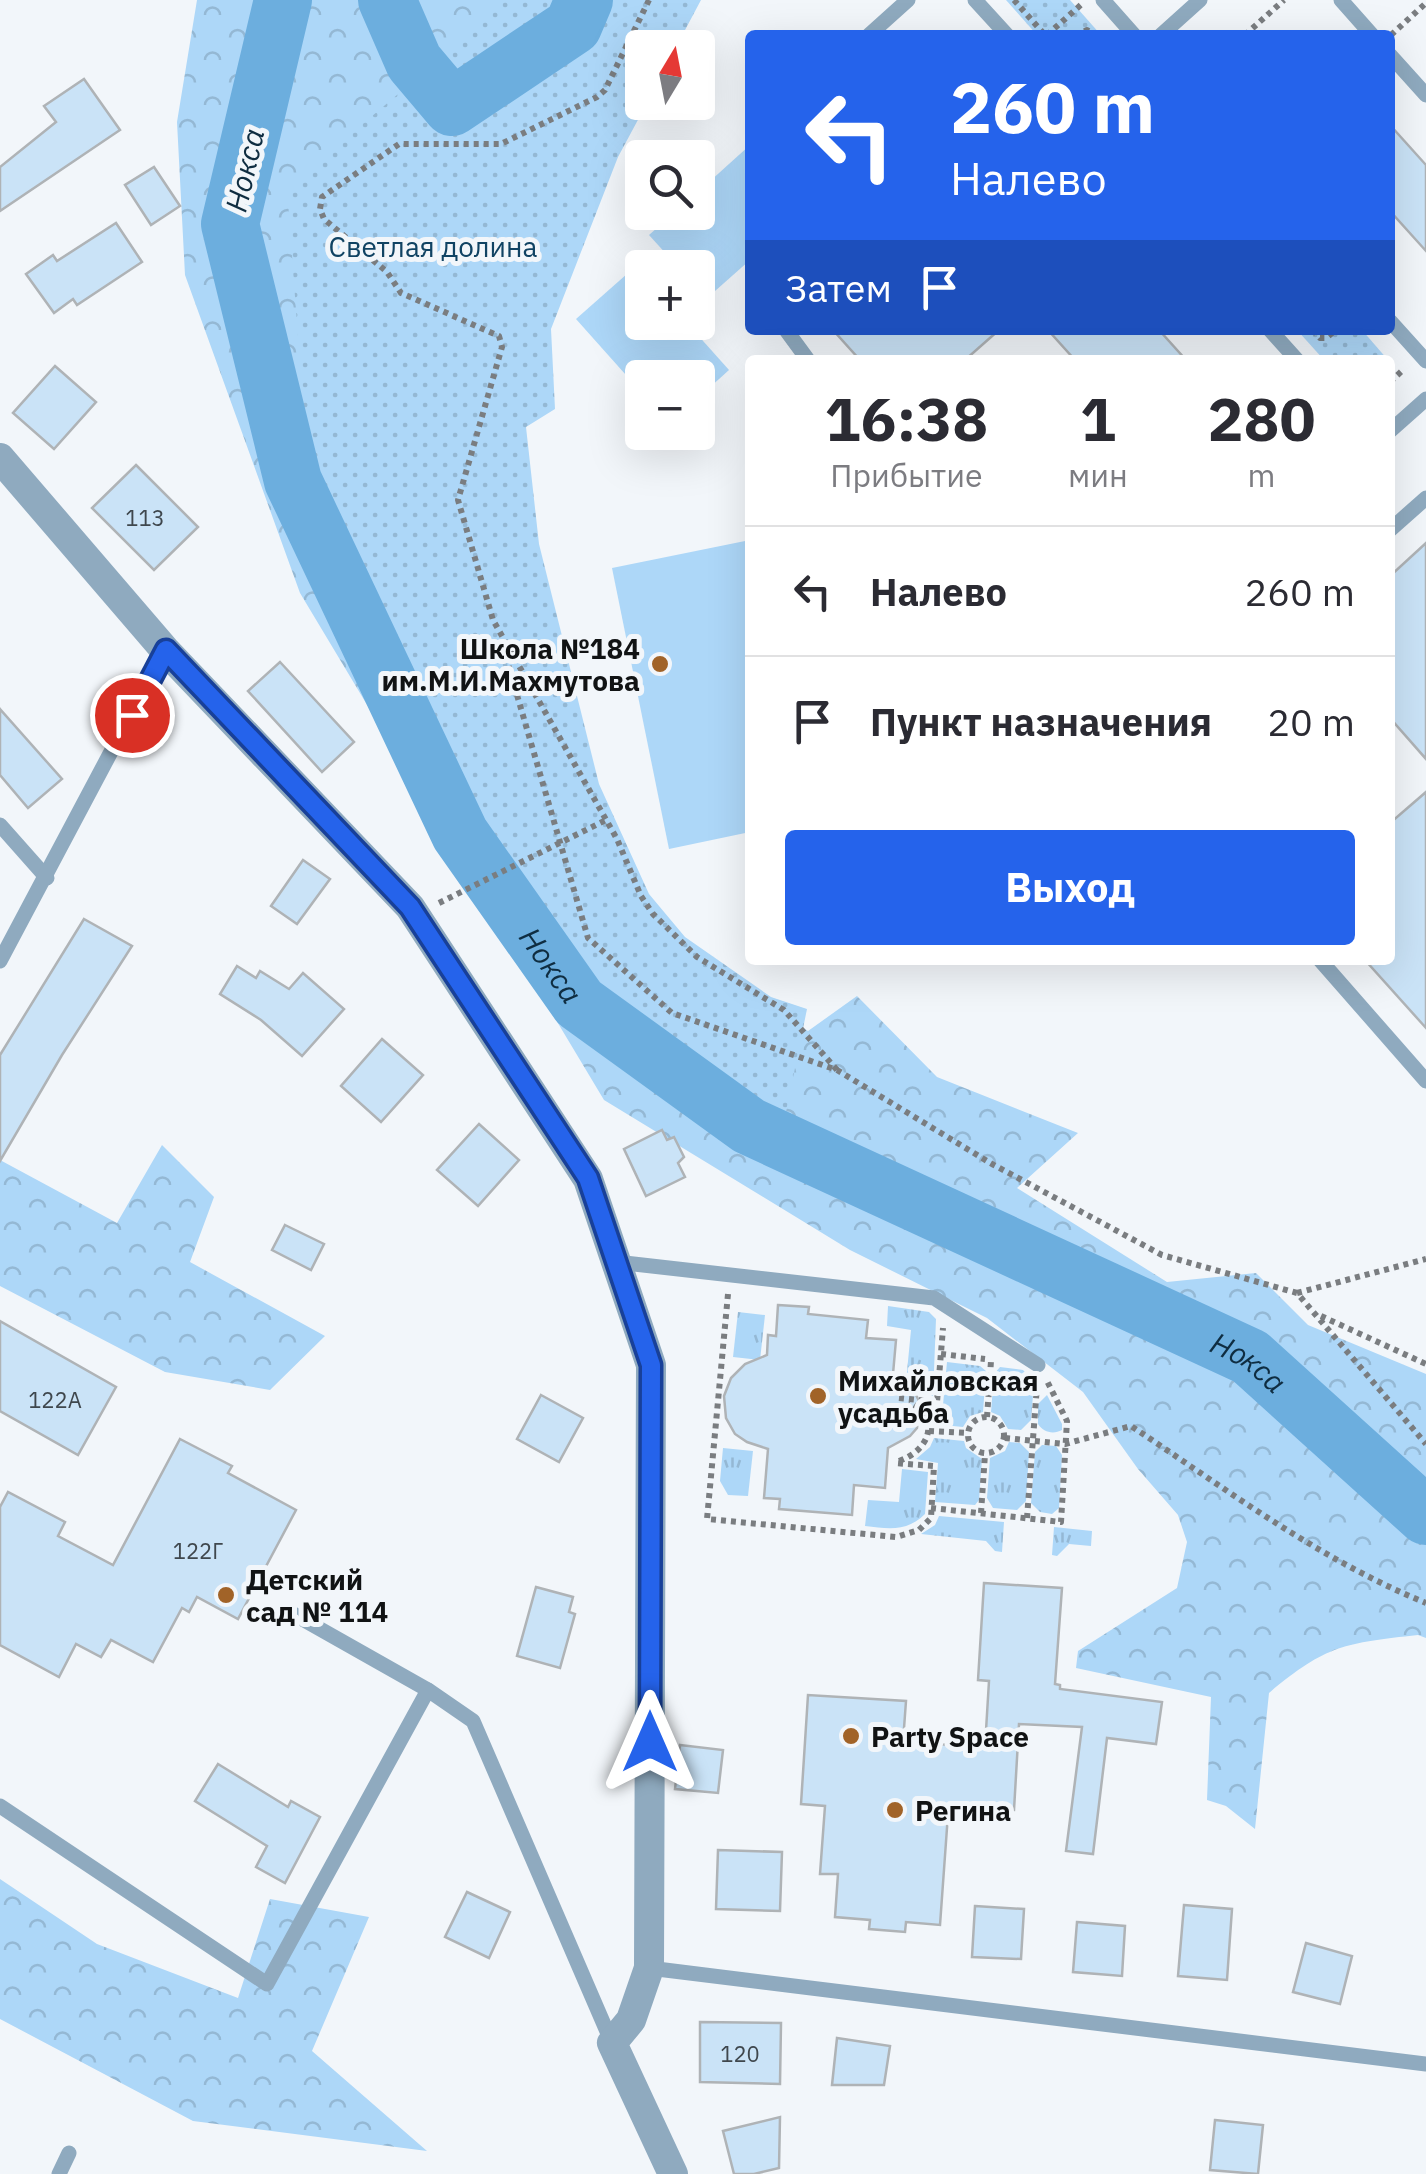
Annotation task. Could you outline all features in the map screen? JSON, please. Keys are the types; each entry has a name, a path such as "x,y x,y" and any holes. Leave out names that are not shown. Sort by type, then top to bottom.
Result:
{"street":[{"path":"0,458 166,650 410,907 588,1178 651,1365 649,1968 631,2020 612,2043 673,2174"}],"lane":[{"path":"875,30 908,0"},
{"path":"975,0 1002,30"},
{"path":"1103,0 1130,30"},
{"path":"1167,30 1200,0"},
{"path":"1341,0 1368,30"},
{"path":"1395,61 1426,95"},
{"path":"1395,327 1426,361"},
{"path":"1274,335 1292,355"},
{"path":"1395,427 1426,399"},
{"path":"1395,526 1426,498"},
{"path":"0,962 166,650"},
{"path":"0,825 47,878"},
{"path":"1324,965 1426,1081"},
{"path":"616,1262 934,1298 1038,1365"},
{"path":"290,1612 473,1720 612,2043"},
{"path":"0,1806 267,1984 428,1690"},
{"path":"649,1968 1426,2064"},
{"path":"59,2174 68,2152"}],"path":[{"path":"649,0 605,90 597,97 500,144 399,144 322,198 320,204 324,219 390,275 401,293 492,331 502,341 458,500 486,602 499,632 606,820 641,896 677,940 706,963 784,1010 837,1070"},
{"path":"1014,0 1041,30"},
{"path":"1052,30 1086,0"},
{"path":"1251,30 1284,0"},
{"path":"1395,31 1426,3"},
{"path":"1063,21 1071,30"},
{"path":"499,632 588,938 672,1014 837,1070 992,1164 1162,1255 1297,1293 1426,1260"},
{"path":"447,899 606,820"},
{"path":"729,1282 707,1519 896,1537 919,1530 931,1518 934,1466 894,1462 916,1453 926,1444 929,1431 925,1416 915,1404 900,1398 937,1402 944,1320"},
{"path":"1297,1293 1426,1444"},
{"path":"1315,1314 1426,1364"},
{"path":"941,1354 1038,1365"},
{"path":"988,1417 991,1360"},
{"path":"1027,1518 1038,1365"},
{"path":"932,1508 1060,1522 1066,1420 1038,1365"},
{"path":"988,1417 1002,1426 1005,1438 999,1448 986,1454 972,1448 968,1433 976,1421 988,1417"},
{"path":"1005,1438 1065,1444 1131,1426 1295,1534 1382,1586 1426,1604"},
{"path":"929,1431 968,1433"},
{"path":"981,1513 986,1454"}],"green space":[{"path":"197,0 668,0 653,30 625,30 625,85 457,419 636,914 808,1031 857,996 937,1077 1078,1133 1017,1188 1167,1282 1256,1273 1308,1325 1426,1374 1426,1638 1393,1638 1338,1649 1306,1665 1269,1693 1255,1829 1226,1806 1207,1800 1211,1697 1076,1668 1078,1651 1177,1588 1187,1542 1178,1515 1138,1469 1083,1392 987,1318 850,1250 604,1100 300,593 185,275 177,122"},
{"name":"Светлая долина","path":"502,0 701,0 685,30 625,30 625,120 638,120 625,140 551,329 555,409 526,427 539,544 599,784 649,894 685,937 771,997 807,1009 782,1132 700,1081 470,830 308,473 287,188 488,18"},
{"path":"1006,0 1070,0 1097,30 1033,30"},
{"path":"745,150 745,264 715,291 715,250 663,250 649,235 655,230 715,230 715,177"},
{"path":"625,276 625,340 702,340 729,370 715,383 715,360 625,360 625,374 576,319"},
{"path":"1302,335 1366,335 1384,355 1320,355"},
{"path":"745,541 745,833 669,849 612,568"},
{"path":"162,1145 214,1197 190,1262 325,1336 270,1390 165,1372 0,1286 0,1160 117,1223"},
{"path":"888,1306 929,1312 936,1319 933,1396 905,1392 911,1330 887,1326"},
{"path":"738,1312 765,1315 760,1360 733,1357"},
{"path":"947,1362 980,1366 986,1371 983,1412 970,1416 963,1427 933,1424 923,1404 943,1405"},
{"path":"1000,1367 1023,1370 1034,1382 1031,1420 1021,1430 1008,1429 1000,1416 991,1412 994,1374"},
{"path":"1047,1395 1062,1424 1059,1432 1048,1432 1038,1424 1038,1404"},
{"path":"934,1438 964,1441 966,1448 982,1459 979,1500 975,1505 935,1502 938,1463 916,1459"},
{"path":"1009,1442 1020,1443 1029,1452 1026,1501 1017,1510 993,1508 987,1498 990,1458 1005,1451"},
{"path":"1042,1445 1056,1446 1062,1455 1059,1508 1052,1514 1040,1512 1031,1503 1035,1452"},
{"path":"723,1448 753,1451 748,1496 728,1495 720,1481"},
{"path":"902,1469 928,1472 925,1514 904,1526 865,1526 868,1500 899,1502"},
{"path":"939,1516 1004,1522 1002,1552 995,1551 986,1541 921,1534 935,1525"},
{"path":"1054,1527 1092,1531 1091,1546 1069,1544 1057,1556 1052,1555"},
{"path":"0,1879 97,1944 238,1998 270,1899 369,1917 312,2051 427,2151 193,2121 0,2019"}],"building":[{"path":"84,79 120,130 0,211 0,167 56,122 44,106"},
{"path":"1395,131 1426,165 1426,251 1395,217"},
{"path":"154,167 180,206 151,225 125,185"},
{"path":"116,223 142,262 77,305 73,299 54,313 26,274 53,255 57,261"},
{"path":"838,335 993,335 971,355 856,355"},
{"path":"1052,335 1164,335 1182,355 1070,355"},
{"path":"55,366 96,402 54,449 13,413"},
{"path":"136,465 198,527 154,570 92,508"},
{"path":"1426,543 1426,759 1395,724 1395,571"},
{"path":"280,662 354,742 322,772 248,691"},
{"path":"0,709 62,779 28,808 0,775"},
{"path":"1426,792 1426,1028 1369,965 1395,965 1395,819"},
{"path":"303,860 330,879 297,924 271,906"},
{"path":"84,919 132,946 0,1161 0,1055"},
{"path":"237,966 256,978 260,971 289,989 303,973 344,1009 302,1056 261,1020 220,994"},
{"path":"382,1039 423,1075 381,1122 341,1086"},
{"path":"479,1124 519,1160 478,1206 437,1170"},
{"path":"662,1130 667,1140 674,1137 684,1157 678,1163 685,1177 646,1196 624,1149"},
{"path":"285,1225 324,1244 311,1270 272,1250"},
{"path":"778,1305 809,1307 808,1314 868,1320 866,1338 896,1340 893,1374 915,1393 920,1403 917,1428 888,1448 885,1488 854,1485 852,1515 779,1509 780,1499 764,1498 768,1449 735,1434 726,1418 724,1396 731,1378 745,1364 767,1355 768,1335 776,1336"},
{"path":"0,1321 116,1387 78,1455 0,1411"},
{"path":"541,1395 583,1418 559,1462 517,1439"},
{"path":"180,1439 232,1466 228,1473 296,1510 238,1619 197,1597 189,1612 182,1608 153,1662 111,1640 101,1657 76,1644 59,1677 0,1645 0,1507 8,1492 65,1522 58,1536 113,1565"},
{"path":"984,1583 1062,1588 1055,1684 1060,1689 1162,1702 1156,1744 1107,1738 1093,1854 1066,1851 1082,1727 1019,1724 1014,1810 966,1807 966,1815 948,1814 940,1925 906,1922 905,1932 869,1929 870,1920 835,1917 838,1874 820,1874 825,1806 801,1804 808,1695 906,1701 903,1742 985,1747 989,1681 978,1680"},
{"path":"536,1587 573,1597 569,1612 575,1614 560,1668 517,1656"},
{"path":"680,1745 723,1750 718,1793 675,1789"},
{"path":"218,1764 288,1807 291,1801 320,1817 285,1883 256,1867 267,1846 195,1801"},
{"path":"718,1850 782,1852 780,1911 716,1909"},
{"path":"467,1892 510,1912 489,1958 445,1937"},
{"path":"1184,1905 1232,1909 1227,1980 1178,1976"},
{"path":"975,1906 1024,1909 1021,1959 972,1957"},
{"path":"1077,1922 1125,1926 1122,1976 1073,1972"},
{"path":"1306,1943 1352,1956 1340,2004 1293,1992"},
{"path":"700,2022 781,2023 780,2084 700,2082"},
{"path":"837,2038 890,2046 884,2085 832,2085"},
{"path":"780,2117 779,2168 734,2174 723,2131"},
{"path":"1215,2120 1263,2125 1258,2174 1210,2170"}],"waterway":[{"name":"Нокса","path":"283,0 230,224 293,481 460,834 579,1003 749,1126 1250,1357 1426,1516"},
{"name":"Нокса","path":"387,0 414,62 452,107 573,26 584,0"}],"place":[{"name":"Школа №184 им.М.И.Махмутова","path":"660,664"},
{"name":"Михайловская усадьба","path":"818,1396"},
{"name":"Детский сад № 114","path":"226,1595"},
{"name":"Party Space","path":"851,1736"},
{"name":"Регина","path":"895,1810"}],"route":[{"path":"132,715 166,650 410,907 588,1178 651,1365 650,1742"}]}
